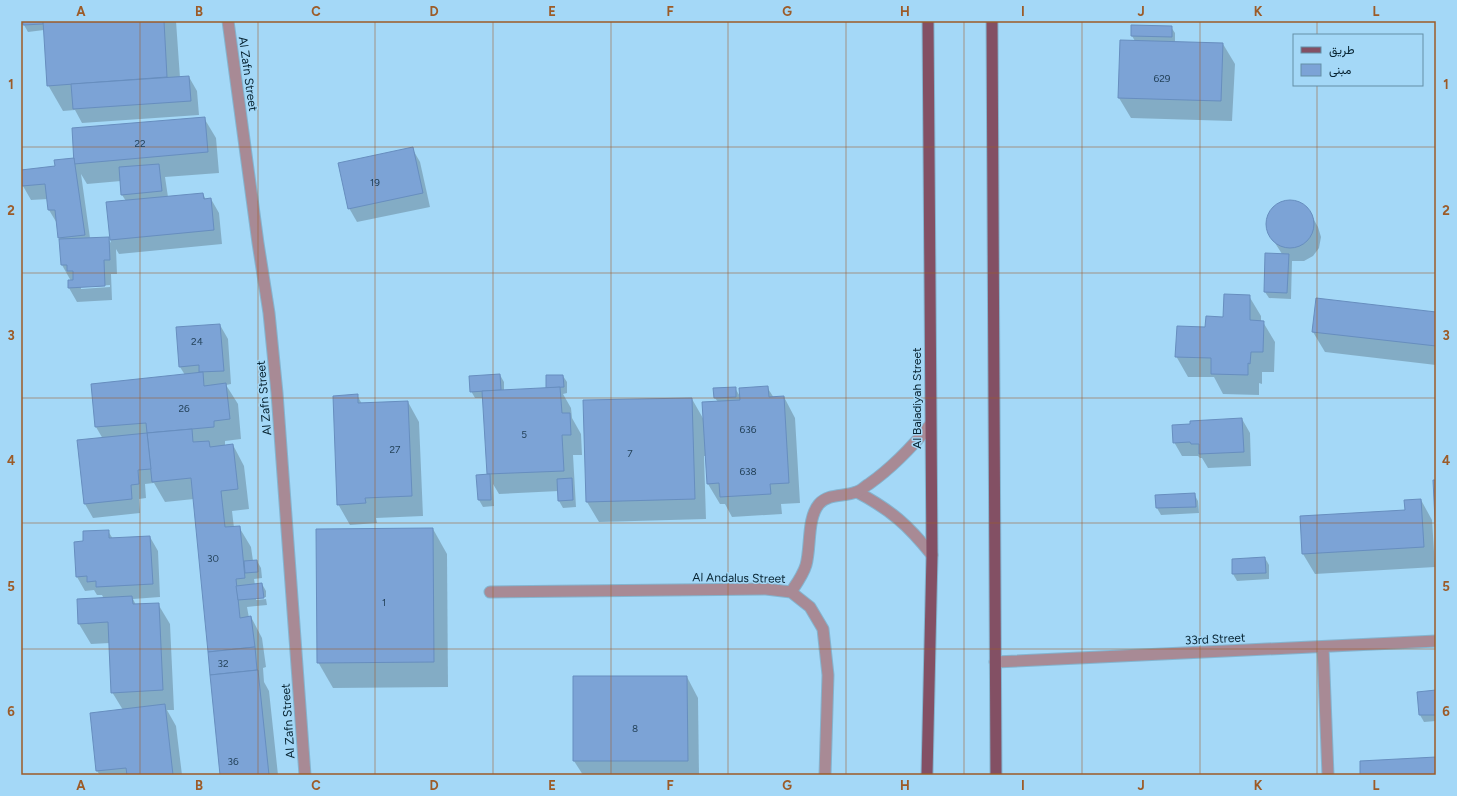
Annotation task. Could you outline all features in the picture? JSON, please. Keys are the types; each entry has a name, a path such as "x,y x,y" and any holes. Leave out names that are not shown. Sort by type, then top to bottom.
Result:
{"main road":[{"name":"Al Baladiyah Street","path":"927,775 932,556 928,21"},
{"path":"992,21 996,775"}],"street":[{"name":"Al Zafn Street","path":"228,21 269,313 277,393 305,775"},
{"path":"791,592 800,579 806,566 814,513 820,503 833,495 857,492 877,478 914,444 930,425"},
{"path":"857,492 899,518 932,556"},
{"name":"Al Andalus Street","path":"490,592 766,589 791,592 810,607 823,629 828,675 825,775"},
{"name":"33rd Street","path":"995,662 1436,641"},
{"path":"1323,647 1328,775"}],"building":[{"path":"23,21 43,21 43,24 23,25"},
{"path":"43,21 164,21 167,77 47,86"},
{"path":"1131,25 1172,26 1172,37 1131,36"},
{"path":"1120,40 1223,43 1221,101 1118,98"},
{"path":"189,76 191,101 73,109 71,84"},
{"path":"205,117 208,152 74,164 72,128"},
{"path":"413,147 423,193 348,209 338,163"},
{"path":"74,158 85,235 58,238 55,210 48,210 45,184 22,186 21,170 55,166 54,160"},
{"path":"159,164 162,191 121,195 119,167"},
{"path":"203,193 204,199 211,198 214,230 110,240 106,202"},
{"path":"1290,200 1299,202 1307,207 1312,215 1314,224 1312,233 1307,241 1299,246 1290,248 1281,246 1273,241 1268,233 1266,224 1268,215 1273,207 1281,202"},
{"path":"109,237 110,260 104,260 105,286 68,288 68,280 73,280 73,271 67,271 67,265 61,265 59,239"},
{"path":"1265,253 1289,254 1287,293 1264,292"},
{"path":"1224,294 1250,295 1250,320 1264,321 1263,352 1251,352 1250,364 1248,363 1248,375 1211,374 1211,358 1175,357 1177,326 1205,327 1206,316 1223,317"},
{"path":"1316,298 1436,312 1436,346 1312,332"},
{"path":"220,324 224,371 199,372 199,365 179,367 176,327"},
{"path":"203,372 204,386 226,383 230,419 214,421 214,427 147,433 146,423 95,427 91,384"},
{"path":"500,374 501,390 470,392 469,376"},
{"path":"546,375 563,375 564,387 546,388"},
{"path":"768,386 769,397 784,396 789,483 770,484 771,494 720,497 719,483 707,484 702,402 740,400 739,388"},
{"path":"560,387 562,413 570,413 571,435 562,435 564,471 487,474 482,391"},
{"path":"736,387 736,397 714,398 713,388"},
{"path":"358,394 358,403 408,401 412,496 365,498 366,503 337,505 333,396"},
{"path":"692,398 695,499 586,502 583,400"},
{"path":"1242,418 1244,452 1199,454 1199,444 1191,444 1190,442 1173,443 1172,425 1190,424 1190,421"},
{"path":"192,429 193,442 209,441 210,447 233,444 238,489 221,491 225,527 240,526 245,578 236,579 240,618 251,616 255,647 208,652 191,478 152,482 147,433"},
{"path":"147,433 151,469 138,470 139,484 131,485 132,499 84,504 77,440"},
{"path":"490,474 491,500 478,500 476,475"},
{"path":"572,478 573,500 558,501 557,479"},
{"path":"1433,480 1436,480 1436,540"},
{"path":"1195,493 1196,507 1156,508 1155,495"},
{"path":"1421,499 1424,547 1302,554 1300,516 1405,510 1404,500"},
{"path":"433,528 434,662 317,663 316,529"},
{"path":"109,530 109,538 150,536 153,584 96,587 96,581 87,582 87,576 76,577 74,542 83,541 83,531"},
{"path":"1265,557 1266,573 1232,574 1232,559"},
{"path":"257,560 258,572 245,573 244,561"},
{"path":"262,583 264,598 238,600 236,586"},
{"path":"132,596 133,604 159,603 163,690 111,693 108,622 78,624 77,599"},
{"path":"255,647 257,670 210,675 208,652"},
{"path":"258,670 269,775 220,775 210,675"},
{"path":"573,676 687,676 688,761 573,761"},
{"path":"1436,690 1436,715 1419,715 1417,692"},
{"path":"165,704 173,775 127,775 126,768 96,771 90,713"},
{"path":"1436,757 1436,775 1360,775 1360,761"}]}
